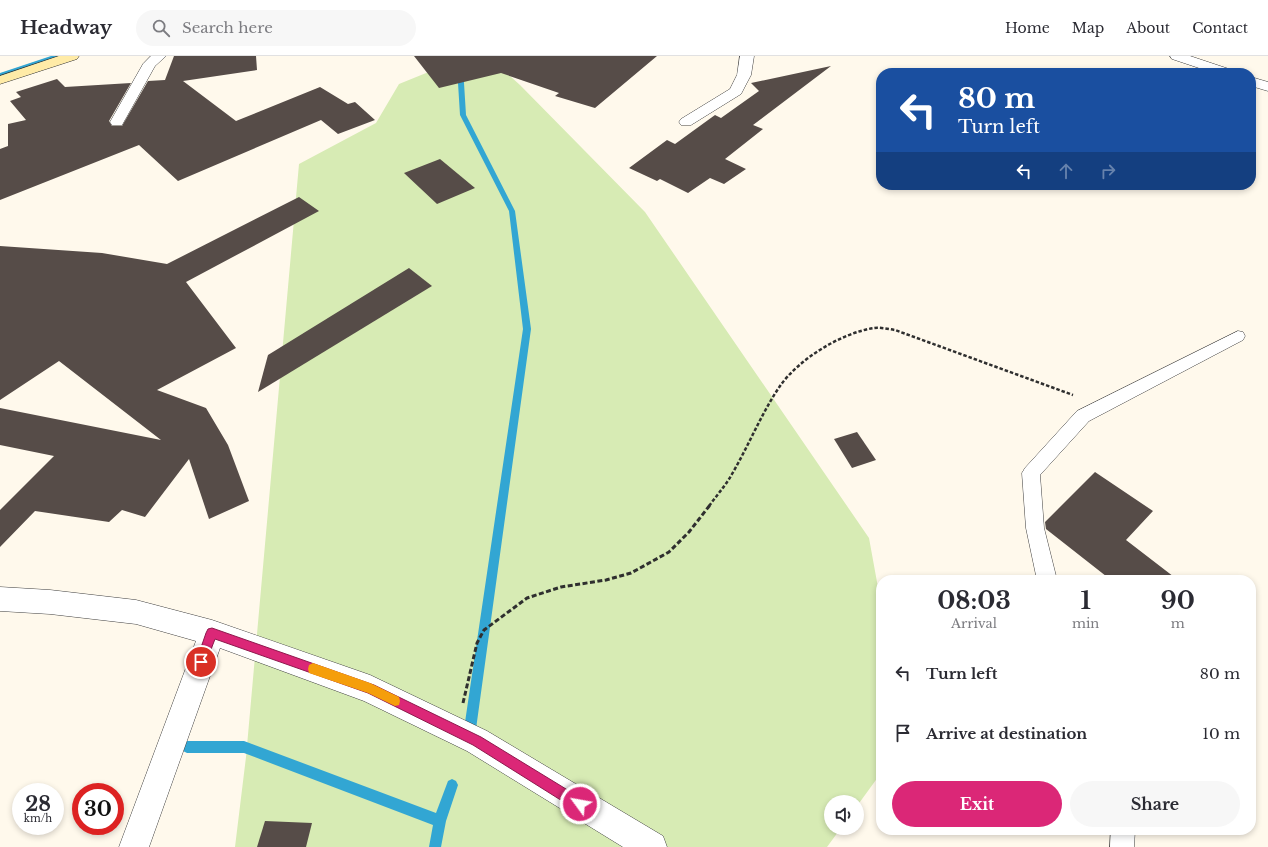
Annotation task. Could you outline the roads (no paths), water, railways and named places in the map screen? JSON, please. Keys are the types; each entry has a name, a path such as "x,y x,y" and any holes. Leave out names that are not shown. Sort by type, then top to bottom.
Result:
{"main road":[{"path":"0,80 72,56"}],"street":[{"path":"117,122 150,64 159,56"},
{"path":"686,122 736,91 744,75 747,56"},
{"path":"1177,56 1212,68"},
{"path":"1256,83 1268,87"},
{"path":"0,600 50,602 136,612 212,633 370,689 477,741 652,847"},
{"path":"134,847 212,633"}],"lane":[{"path":"1046,575 1035,528 1031,473 1083,416 1238,336"},
{"path":"1122,847 1123,835"}],"waterway":[{"path":"0,75 56,56"},
{"path":"462,56 460,67 463,115 512,211 527,329 470,729"},
{"path":"187,747 244,747 440,821"},
{"path":"440,821 452,785"},
{"path":"435,847 440,821"}]}
